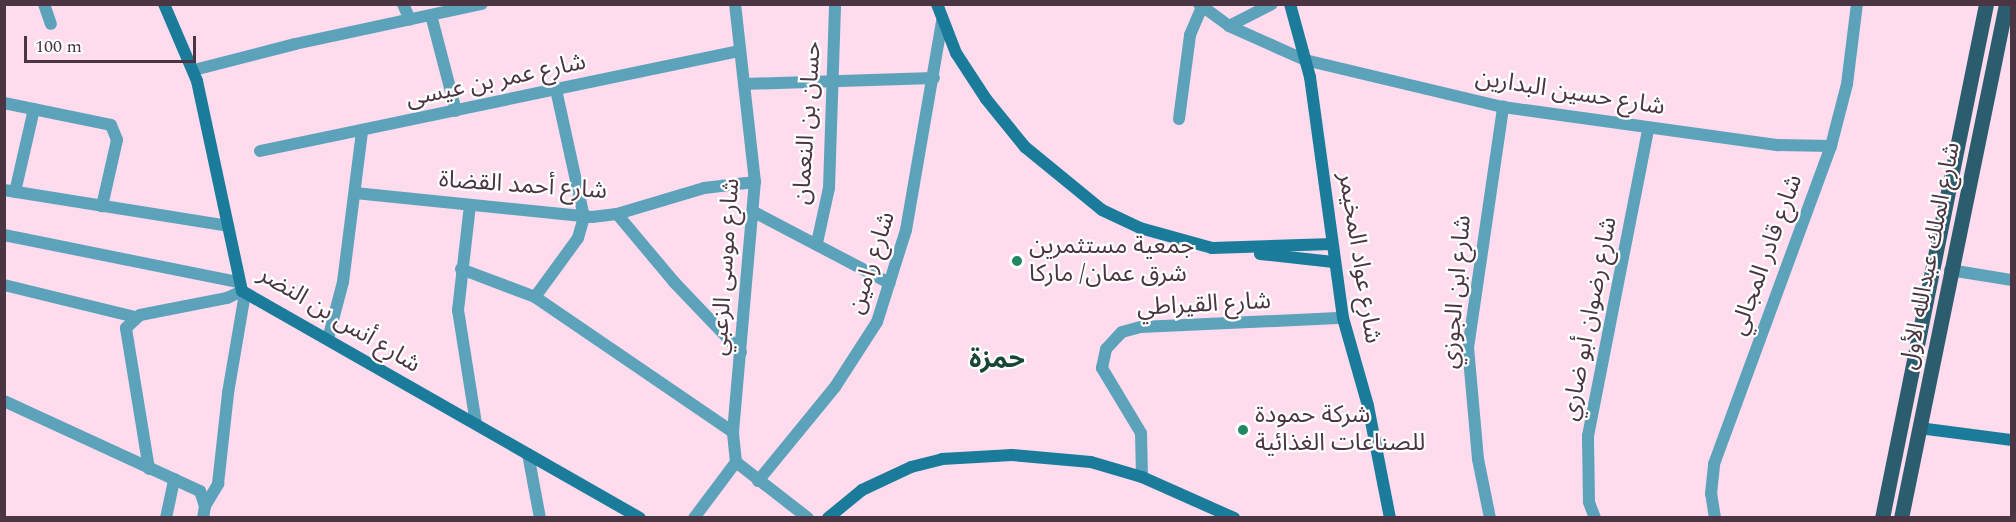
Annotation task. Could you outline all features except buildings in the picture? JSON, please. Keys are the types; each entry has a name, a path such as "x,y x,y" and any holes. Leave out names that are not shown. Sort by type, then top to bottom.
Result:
{"main road":[{"name":"شارع الملك عبدالله الأول","path":"1882,518 1986,4"},
{"name":"شارع الملك عبدالله الأول","path":"1901,518 2006,4"}],"street":[{"path":"44,4 51,24"},
{"name":"شارع أنس بن النضر","path":"164,4 194,70 242,289 640,518"},
{"path":"403,4 410,20"},
{"path":"194,70 482,4"},
{"name":"شارع موسى الزعبي","path":"735,4 755,182 734,432 736,462"},
{"name":"حسان بن النعمان","path":"817,243 829,188 835,4"},
{"path":"937,4 956,53 986,99 1025,147 1083,198 1140,228 1177,241 1303,261 1334,262"},
{"path":"1229,26 1272,4"},
{"name":"شارع عواد المخيمر","path":"1290,4 1305,60 1343,318 1368,406 1390,518"},
{"name":"شارع قادر المجالي","path":"1715,518 1711,494 1714,465 1831,146 1847,84 1857,4"},
{"path":"1179,119 1190,35 1200,6"},
{"name":"شارع حسين البدارين","path":"1200,6 1229,26 1305,60 1503,107 1648,129 1778,145 1831,146"},
{"path":"431,15 456,111"},
{"name":"شارع رامين","path":"758,481 860,350 877,322 906,230 942,21"},
{"name":"شارع عمر بن عيسى","path":"260,151 740,51"},
{"path":"744,84 934,78"},
{"path":"535,297 578,238 584,217 556,90"},
{"path":"4,103 107,123 114,129 117,140 102,206"},
{"name":"شارع ابن الجوزي","path":"1490,518 1478,459 1468,348 1503,107"},
{"path":"34,108 10,191 228,226"},
{"name":"شارع رضوان أبو ضاري","path":"1595,518 1589,502 1588,436 1648,129"},
{"path":"328,339 341,294 356,194 362,131"},
{"name":"شارع أحمد القضاة","path":"356,194 584,217 617,214 704,188 755,182"},
{"path":"470,205 460,269 459,333 476,424"},
{"path":"754,212 817,243 889,283"},
{"path":"617,214 674,282 741,352"},
{"path":"4,235 242,289"},
{"path":"1232,249 1332,244"},
{"path":"460,269 535,297 734,432"},
{"path":"1950,270 2012,280"},
{"path":"4,285 135,317 227,298 242,289"},
{"path":"204,512 218,484 242,289"},
{"path":"135,317 125,334 149,469"},
{"name":"شارع القيراطي","path":"1142,477 1141,433 1102,368 1106,349 1122,332 1141,327 1343,318"},
{"path":"4,401 200,491 204,512"},
{"path":"1919,428 2012,440"},
{"path":"528,454 540,518"},
{"path":"828,518 862,490 886,477 942,459 1012,455 1058,458 1142,477 1234,518"},
{"path":"694,518 736,462 808,518"},
{"path":"166,518 174,479"}],"place":[{"name":"جمعية مستثمرين شرق عمان/ ماركا","path":"1017,261"},
{"name":"شركة حمودة للصناعات الغذائية","path":"1243,430"}],"district":[{"name":"حمزة","path":"997,360"}]}
